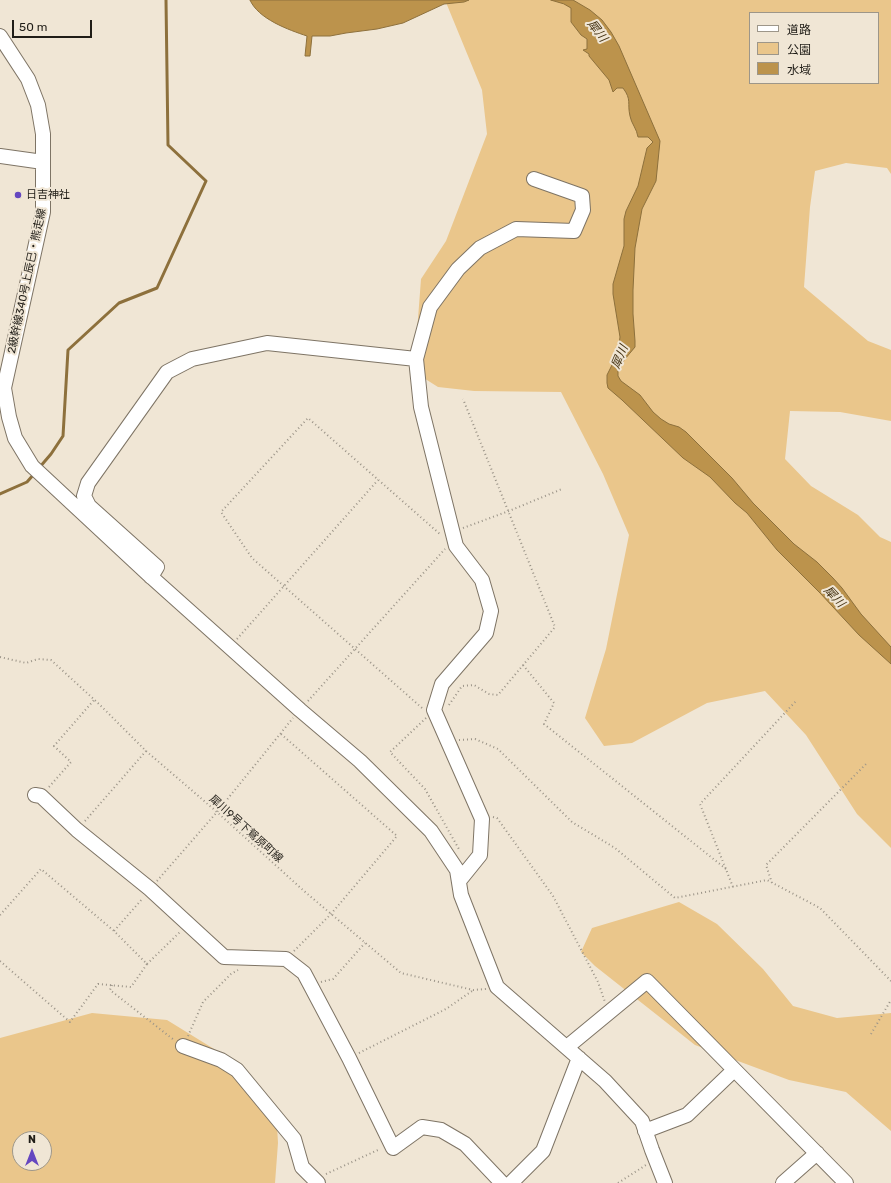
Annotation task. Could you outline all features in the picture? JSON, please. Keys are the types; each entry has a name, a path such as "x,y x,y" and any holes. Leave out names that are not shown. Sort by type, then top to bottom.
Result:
{"street":[{"name":"2級幹線340号上辰巳・熊走線","path":"0,36 28,79 38,105 42,134 43,212 4,388 9,417 15,438 32,466 150,576 300,710 360,761 431,831 457,870 461,895 497,987"},
{"path":"0,156 43,162"},
{"path":"459,881 480,855 482,819 434,710 442,684 486,633 491,611 482,580 453,540 421,407 416,359 430,307 458,270 480,248 516,229 574,231 583,210 582,196 534,179"},
{"path":"150,576 157,566 89,506 84,496 88,483 167,372 192,359 267,343 416,359"},
{"path":"38,796 150,890 224,957 286,959 304,973 349,1058 393,1148 422,1127 441,1130 465,1144 502,1183"},
{"path":"567,1047 647,981 846,1183"},
{"path":"497,987 579,1058 622,1098 642,1121 665,1183"},
{"path":"183,1046 221,1060 237,1070 294,1139 302,1167 316,1181"},
{"path":"511,1183 543,1151 579,1058"},
{"path":"645,1130 688,1115 734,1070"},
{"path":"783,1183 817,1153"}],"path":[{"path":"449,706 462,686 474,685 489,694 498,695 555,627 463,399"},
{"path":"434,710 425,710 252,558 221,512 308,418 378,480 453,540"},
{"path":"230,647 378,480"},
{"path":"300,710 453,540 509,511 562,489"},
{"name":"犀川9号下鴛原町線","path":"0,657 26,663 38,659 51,660 146,751 331,914 401,973 473,990 497,987"},
{"path":"522,665 554,703 544,724 726,869"},
{"path":"38,796 71,762 54,746 94,700"},
{"path":"734,887 700,804 796,701"},
{"path":"434,710 390,752 425,789 463,856"},
{"path":"281,733 397,836 331,914 286,959"},
{"path":"446,740 475,740 498,749 572,822 615,848 675,898 767,880 820,908 891,981"},
{"path":"77,830 146,751"},
{"path":"772,883 766,865 867,763"},
{"path":"480,816 497,818 553,896 598,982 609,1013"},
{"path":"0,915 41,869 114,931"},
{"path":"147,964 188,924"},
{"path":"311,986 333,978 365,943"},
{"path":"112,985 110,990 183,1046 203,1002 231,974 242,968"},
{"path":"349,1058 446,1009 473,990"},
{"path":"871,1034 891,1000"},
{"path":"316,1181 391,1145"},
{"path":"618,1183 655,1159"}],"green space":[{"path":"445,0 891,0 891,174 887,168 846,163 815,171 810,207 804,287 868,341 891,350 891,421 840,412 790,411 785,459 811,486 858,515 880,537 891,542 891,848 857,814 806,735 765,691 707,703 632,743 604,746 585,718 606,649 629,535 603,474 561,392 474,391 438,387 411,370 417,332 421,279 446,241 487,134 482,90"},
{"path":"679,902 717,924 763,969 793,1006 837,1018 891,1013 891,1131 846,1092 789,1080 695,1045 595,966 581,952 592,928"},
{"path":"92,1013 167,1020 227,1057 276,1107 278,1143 275,1183 0,1183 0,1038"}],"water":[{"path":"250,0 469,0 444,4 403,23 377,29 330,36 312,36 310,56 305,56 307,36 283,27 267,18 254,7"},
{"name":"犀川","path":"551,0 573,0 590,10 602,20 619,46 660,141 656,181 642,209 635,248 633,314 635,347 620,365 618,376 621,381 640,395 653,412 661,419 669,424 679,427 686,432 794,544 817,562 833,578 861,614 891,647 891,664 859,635 777,550 747,513 735,503 710,477 683,458 608,388 607,375 616,357 620,337 613,294 613,284 624,246 624,219 626,211 638,186 647,148 653,142 648,137 638,137 629,112 626,92 623,88 617,88 613,92 609,80 589,56 589,54 583,50 587,49 587,39 581,35 571,22 571,8"}],"waterway":[{"path":"39,468 63,436 68,350 119,303 157,288 206,181 168,145 166,0"},
{"path":"0,494 27,482 34,474"}],"place":[{"name":"日吉神社","path":"18,195"}]}
